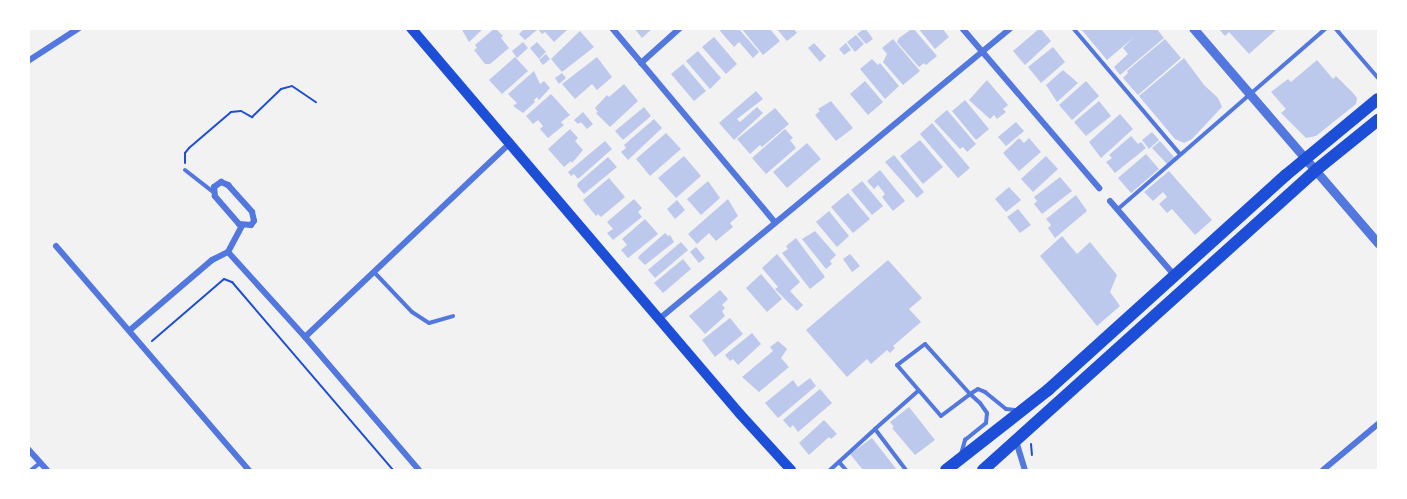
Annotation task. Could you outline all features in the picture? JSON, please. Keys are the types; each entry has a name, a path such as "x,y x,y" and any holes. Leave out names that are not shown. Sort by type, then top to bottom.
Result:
{"highway":[{"path":"946,471 1021,411 1306,158 1378,99"},
{"path":"989,469 1016,441 1316,170 1378,120"}],"main road":[{"path":"411,28 791,471"}],"street":[{"path":"28,61 79,28"},
{"path":"612,28 776,222"},
{"path":"641,63 680,28"},
{"path":"962,28 1099,188"},
{"path":"659,319 1011,28"},
{"path":"1193,28 1378,243"},
{"path":"305,337 509,144"},
{"path":"226,183 252,212 254,221 247,226 242,226 213,192 217,184 226,183"},
{"path":"1110,201 1175,276"},
{"path":"228,252 242,226"},
{"path":"56,246 249,471"},
{"path":"130,330 220,253 228,252"},
{"path":"228,252 305,337 418,471"},
{"path":"1323,471 1378,424"},
{"path":"1016,441 1025,471"},
{"path":"28,449 47,471"}],"lane":[{"path":"1073,28 1180,154"},
{"path":"1118,209 1326,28"},
{"path":"1335,28 1378,78"},
{"path":"185,170 213,192"},
{"path":"374,272 404,304 429,323 453,316"},
{"path":"960,461 965,440 986,423 987,413 970,394 925,344 897,365 941,416 970,394 978,389 1006,409 1021,411"},
{"path":"830,471 918,391"},
{"path":"875,429 906,471"},
{"path":"31,471 40,462"},
{"path":"839,462 846,471"}],"path":[{"path":"185,170 185,153 231,112 241,111 252,117 281,89 292,86 316,102"},
{"path":"145,347 224,279 232,282 393,471"}],"building":[{"path":"461,28 484,28 469,42"},
{"path":"495,28 503,36 501,38 509,48 490,64 485,64 474,50 477,48 475,45"},
{"path":"525,28 569,28 554,42 545,32 542,34 538,29 525,40 519,34"},
{"path":"634,28 653,28 642,38"},
{"path":"723,28 738,28 759,52 753,58 739,42 734,47 720,31"},
{"path":"741,28 769,28 780,41 763,55"},
{"path":"776,28 793,28 797,33 787,41"},
{"path":"865,28 873,39 866,44 857,34"},
{"path":"913,28 937,56 926,65 924,63 919,67 897,42"},
{"path":"918,28 942,28 949,37 935,49"},
{"path":"1040,28 1051,41 1025,65 1013,51"},
{"path":"1080,28 1156,28 1164,38 1120,75 1114,67 1128,54 1123,48 1133,38 1107,60"},
{"path":"1218,28 1278,28 1249,54 1229,32 1225,36"},
{"path":"580,31 594,47 562,72 551,59"},
{"path":"856,35 864,44 855,52 847,42"},
{"path":"714,37 737,64 726,74 702,47"},
{"path":"893,39 920,71 903,85 883,62 887,54 882,48"},
{"path":"1165,39 1181,58 1138,95 1123,78 1128,73 1127,71"},
{"path":"523,42 528,48 517,58 512,51"},
{"path":"537,42 546,52 539,59 530,48"},
{"path":"814,43 826,56 820,62 808,48"},
{"path":"846,43 851,50 844,55 839,49"},
{"path":"1053,47 1065,62 1041,83 1028,67"},
{"path":"698,51 721,78 710,89 686,61"},
{"path":"546,54 550,59 543,65 539,60"},
{"path":"515,57 528,71 502,94 489,80"},
{"path":"597,57 612,77 597,90 592,84 575,99 562,84"},
{"path":"1184,58 1204,85 1218,98 1222,107 1192,139 1184,143 1175,139 1139,96"},
{"path":"872,59 878,65 880,63 899,86 885,99 860,69"},
{"path":"1317,60 1333,79 1336,76 1357,98 1356,104 1316,136 1306,138 1281,113 1286,109 1271,92 1288,79 1291,82"},
{"path":"683,64 706,91 694,101 671,74"},
{"path":"1063,70 1078,83 1057,102 1046,85"},
{"path":"534,71 540,84 544,81 550,88 539,100 537,97 523,113 513,106 517,103 508,94"},
{"path":"562,73 566,78 559,84 555,78"},
{"path":"987,80 1008,105 1003,109 1006,112 997,119 994,115 990,119 969,100"},
{"path":"865,81 883,102 868,115 850,94"},
{"path":"1086,81 1099,96 1072,120 1059,105"},
{"path":"624,84 638,101 610,127 596,113 598,112 595,108 607,95 609,97"},
{"path":"756,91 763,99 737,119 740,122 757,107 763,113 734,140 719,123"},
{"path":"551,94 570,115 561,122 564,125 548,138 540,129 543,126 538,120 533,124 526,116"},
{"path":"965,100 989,129 976,140 952,111"},
{"path":"831,101 853,128 836,141 815,115 820,111 818,109"},
{"path":"1099,101 1111,116 1086,136 1074,122"},
{"path":"644,107 651,116 623,140 615,131"},
{"path":"775,108 789,124 750,154 737,139"},
{"path":"947,110 976,144 967,152 963,147 960,149 934,121"},
{"path":"583,112 593,124 587,129 581,122 578,124 574,120"},
{"path":"1120,114 1133,129 1101,158 1089,142"},
{"path":"654,119 662,128 628,160 621,152 626,148 624,145"},
{"path":"1016,122 1024,131 1006,146 998,137"},
{"path":"932,123 970,168 958,178 920,134"},
{"path":"570,129 578,138 575,141 583,150 572,163 571,161 564,167 548,149"},
{"path":"785,129 793,138 790,140 796,148 766,174 752,158"},
{"path":"1152,132 1159,140 1149,149 1142,140"},
{"path":"666,133 681,149 650,176 636,159"},
{"path":"1131,136 1138,144 1141,142 1146,148 1115,173 1106,162 1112,158 1109,155"},
{"path":"1019,138 1024,143 1029,138 1041,152 1019,171 1003,153"},
{"path":"920,140 943,167 923,184 900,156"},
{"path":"605,141 612,149 578,179 574,174 571,176 568,172"},
{"path":"1160,141 1175,158 1168,165 1152,148"},
{"path":"807,143 821,159 787,188 773,172"},
{"path":"1146,154 1159,169 1131,193 1118,178"},
{"path":"894,155 924,192 917,198 885,162"},
{"path":"684,156 701,176 676,198 658,178"},
{"path":"1046,156 1058,169 1033,192 1021,179"},
{"path":"608,157 617,167 584,194 577,186 578,183"},
{"path":"880,170 905,201 893,211 882,197 885,194 878,185 874,189 867,181"},
{"path":"1169,171 1212,220 1195,235 1172,209 1167,213 1159,204 1167,197 1163,192 1153,201 1144,192"},
{"path":"1060,177 1072,191 1042,214 1034,204 1037,201 1034,197"},
{"path":"609,178 625,197 601,217 598,214 596,216 583,200"},
{"path":"708,181 720,198 701,215 687,199"},
{"path":"862,181 883,206 872,215 851,190"},
{"path":"1009,187 1021,200 1006,212 995,199"},
{"path":"848,193 870,219 853,233 831,207"},
{"path":"1076,195 1087,211 1055,238 1048,228 1051,225 1046,219"},
{"path":"634,199 642,208 638,212 642,217 613,240 607,233 613,229 607,222"},
{"path":"728,199 738,216 730,223 733,227 716,241 709,233 697,244 688,234"},
{"path":"677,200 685,210 675,219 667,209"},
{"path":"1018,209 1031,225 1020,233 1007,217"},
{"path":"829,211 849,236 837,247 816,222"},
{"path":"645,219 658,234 628,258 621,250 627,245 622,239"},
{"path":"815,231 836,255 830,261 832,264 826,269 802,239"},
{"path":"665,233 670,235 674,242 645,265 638,258"},
{"path":"1062,236 1077,254 1090,242 1117,275 1110,292 1120,306 1097,326 1040,256"},
{"path":"796,238 825,277 810,289 782,253 788,249 786,246"},
{"path":"681,242 688,250 655,278 648,270"},
{"path":"696,247 705,258 699,263 690,252"},
{"path":"777,254 800,282 790,291 803,305 797,311 775,289 778,287 762,268"},
{"path":"850,254 860,266 852,272 843,259"},
{"path":"683,259 691,269 663,293 654,283"},
{"path":"888,260 922,298 909,309 921,322 893,346 895,348 890,353 887,350 871,364 867,359 847,377 806,330"},
{"path":"761,274 782,299 767,312 746,288"},
{"path":"720,290 728,299 722,305 725,308 722,311 725,316 705,334 689,316"},
{"path":"730,318 743,334 715,357 702,340"},
{"path":"752,333 761,344 738,365 733,359 730,361 725,355"},
{"path":"778,341 787,349 781,358 789,367 759,392 742,377 773,351 770,347"},
{"path":"810,378 816,386 778,418 765,403 793,380 798,387"},
{"path":"820,389 832,403 798,432 793,425 790,428 783,420"},
{"path":"909,407 935,440 915,455 892,428 894,427 890,422"},
{"path":"824,420 837,434 831,439 829,437 809,455 799,443"},
{"path":"872,438 897,470 863,470 850,454"}]}
